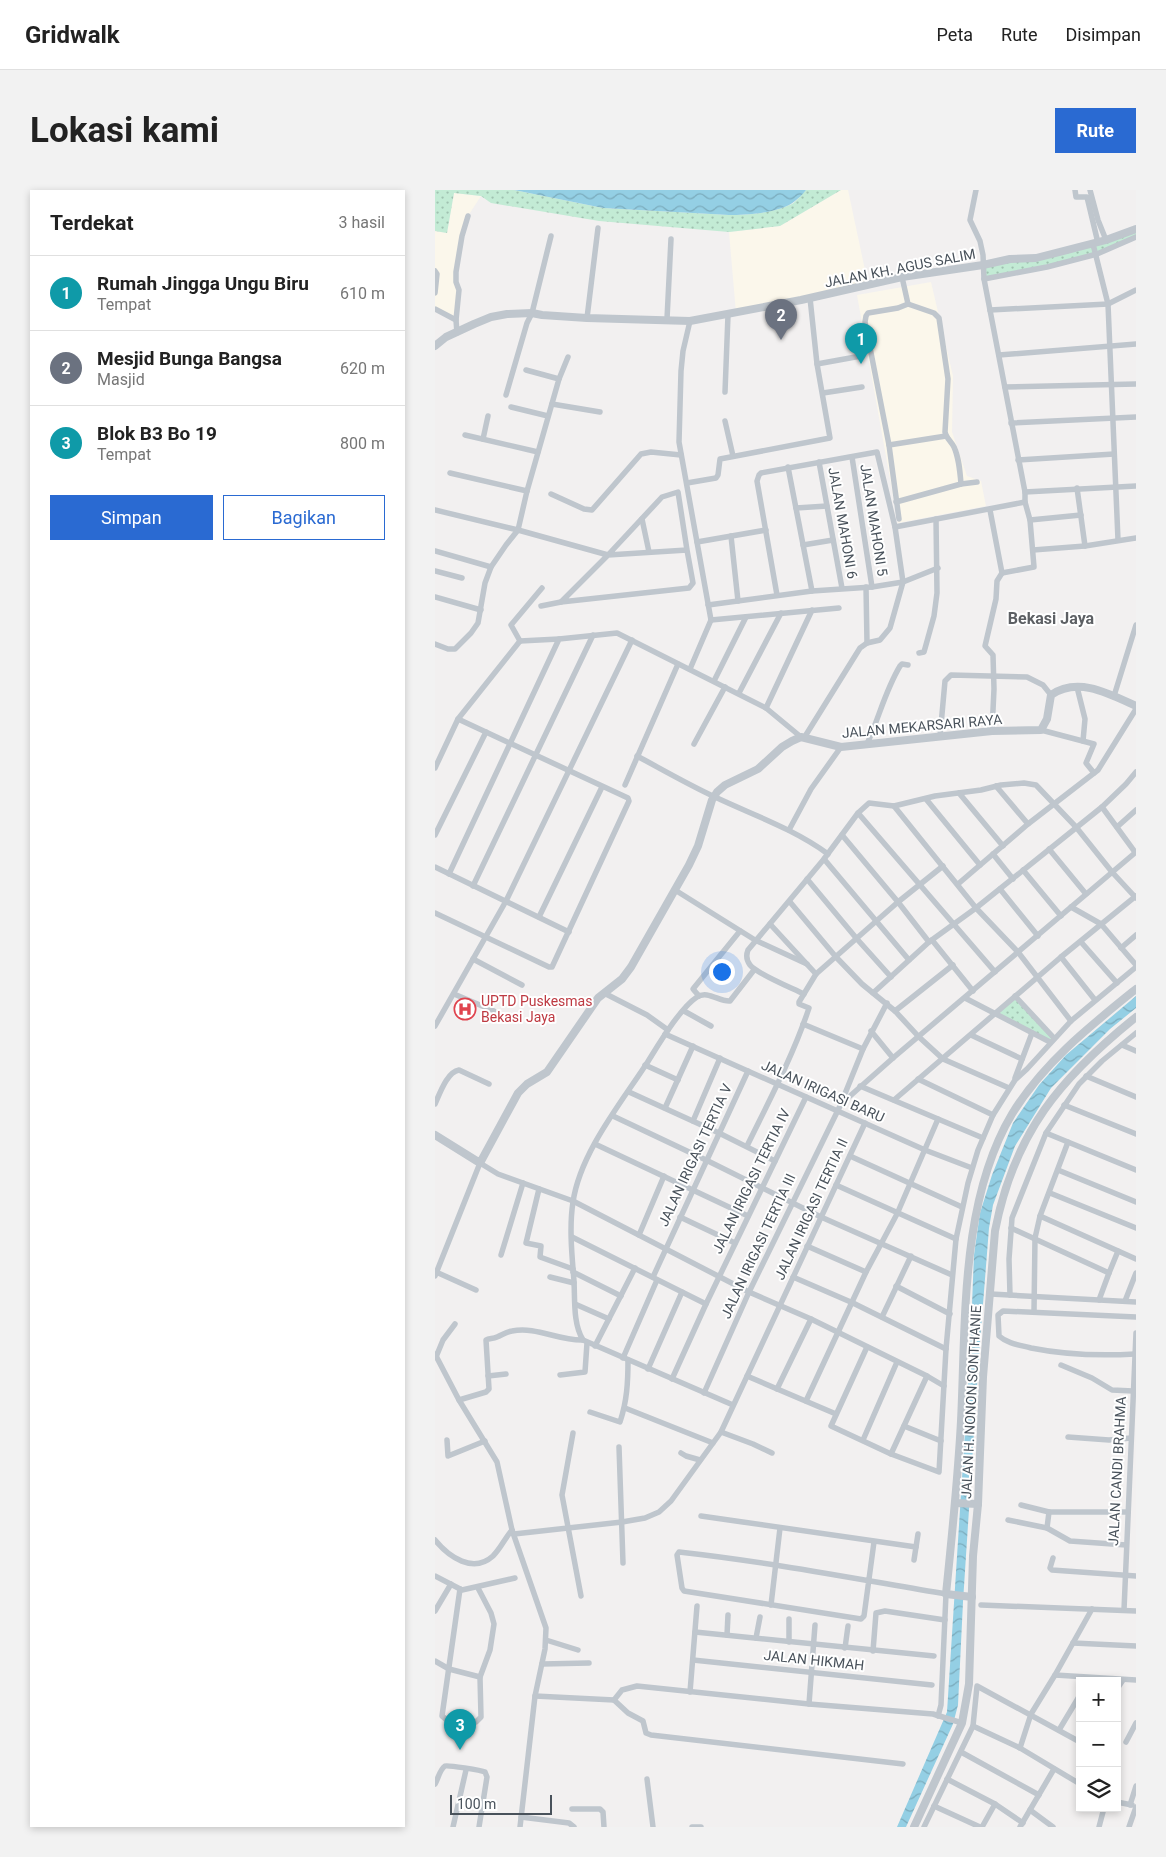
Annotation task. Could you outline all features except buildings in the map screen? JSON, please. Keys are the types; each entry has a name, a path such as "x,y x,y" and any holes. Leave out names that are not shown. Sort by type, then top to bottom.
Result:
{"street":[{"path":"976,190 970,220 980,241 983,255 984,279 1025,492 1033,550 1034,567 1002,573"},
{"path":"1075,190 1077,197 1087,197 1099,242"},
{"path":"1091,190 1098,220 1099,242 1097,254 1108,304 1118,540"},
{"path":"457,332 455,320 459,290 456,282 456,272 462,236 468,216"},
{"path":"587,318 598,228"},
{"name":"JALAN KH. AGUS SALIM","path":"435,346 446,337 491,317 532,313 587,318 690,321 810,298 902,277 1010,259 1036,258 1099,242 1136,229"},
{"path":"506,395 527,323 532,313 551,236"},
{"path":"984,279 1047,267 1097,254 1136,237"},
{"path":"667,319 671,239"},
{"path":"435,271 437,274 435,293"},
{"path":"902,277 908,304"},
{"path":"990,310 1108,304 1136,290"},
{"path":"687,483 716,478 720,459 830,438 817,364 810,298"},
{"path":"899,519 889,445 866,328 866,316 868,313 898,308 908,304 935,313 939,318 948,379 946,436 953,445 957,456 961,484"},
{"path":"435,309 455,320"},
{"path":"725,392 728,315"},
{"path":"690,321 683,351 679,429 681,455 711,620 690,669"},
{"path":"999,355 1136,344"},
{"path":"817,364 861,356"},
{"path":"435,644 448,649 459,647 475,627 481,610 485,583 491,567 518,530 551,404 567,357"},
{"path":"527,370 559,379"},
{"path":"1005,387 1136,384"},
{"path":"823,393 862,387"},
{"path":"551,404 600,412"},
{"path":"511,407 548,416"},
{"path":"483,439 488,416"},
{"path":"1011,424 1136,417"},
{"path":"725,421 733,456"},
{"path":"465,435 538,452"},
{"path":"889,445 946,436"},
{"path":"551,494 584,509 592,510 641,454 651,452 681,455"},
{"path":"476,1290 436,1274 480,1163 519,1093 527,1084 547,1072 598,998 616,984 631,967 694,854 714,797 721,788 758,769 786,744 803,737 860,648 867,643 880,640 890,628 903,582 895,527 877,452 788,467 761,473 757,478 777,595"},
{"path":"1018,460 1114,454"},
{"name":"JALAN MAHONI 5","path":"852,457 869,587 867,643"},
{"name":"JALAN MAHONI 6","path":"819,462 842,588"},
{"path":"788,467 812,591"},
{"path":"450,472 527,491"},
{"path":"896,502 961,484 977,482"},
{"path":"1025,492 1136,486"},
{"path":"1077,488 1085,546"},
{"path":"541,606 561,602 689,588 693,583 678,492 662,497 561,602"},
{"path":"895,527 1025,502"},
{"path":"796,508 827,506"},
{"path":"435,510 518,530 608,555 687,550"},
{"path":"990,510 1002,573 997,581 996,599 985,646 986,649 993,653 992,731"},
{"path":"1030,520 1081,515"},
{"path":"642,519 649,552"},
{"path":"919,653 924,652 934,616 938,568 936,519"},
{"path":"697,542 765,530"},
{"path":"731,536 738,601"},
{"path":"1033,550 1085,546 1136,538"},
{"path":"803,546 833,540"},
{"path":"435,551 491,567"},
{"path":"708,605 777,595 903,582 938,568"},
{"path":"435,571 462,578"},
{"path":"521,641 511,624 542,588"},
{"path":"435,597 481,610"},
{"path":"711,620 839,608"},
{"path":"766,708 811,610"},
{"path":"739,693 781,613"},
{"path":"714,681 746,617"},
{"path":"1114,696 1136,625"},
{"path":"435,768 458,719 521,641 559,639 616,632 766,708 803,737"},
{"path":"473,886 593,635"},
{"path":"449,874 559,639"},
{"path":"435,1026 506,901 632,640"},
{"path":"625,785 678,664"},
{"path":"867,744 878,721 885,693 900,666 902,664 908,665"},
{"path":"940,736 945,681 951,675 1027,677 1043,686 1051,694"},
{"path":"694,744 725,686"},
{"path":"957,884 1028,824 1093,773 1134,718 1136,707 1094,688 1077,687 1051,694"},
{"path":"1077,687 1085,719 1083,741"},
{"path":"1051,694 1047,719 1041,730 1094,744 1086,763 1093,773"},
{"path":"435,913 551,967 628,804 628,798 458,719"},
{"name":"JALAN MEKARSARI RAYA","path":"803,737 841,747 992,731 1041,730"},
{"path":"435,835 486,732"},
{"path":"789,830 811,789 841,747"},
{"path":"637,756 714,797 789,830 813,843 909,960"},
{"path":"873,993 931,941 977,908 1102,806 1136,772"},
{"path":"804,994 754,970 750,965 747,955 748,950 790,902 858,813 869,804 894,806 996,786 1015,783 1031,784 1040,788 1054,803 1112,872 1136,897 1038,976 893,1100"},
{"path":"996,786 1028,824"},
{"path":"539,917 602,787"},
{"path":"959,793 1003,846"},
{"path":"926,799 980,865"},
{"path":"894,806 977,908 1019,952 1071,1021"},
{"path":"839,1108 860,1086 1136,852 1102,806"},
{"path":"1117,827 1136,810"},
{"path":"858,813 995,972"},
{"path":"842,835 973,991"},
{"path":"1049,849 1086,894"},
{"path":"993,854 1013,879"},
{"path":"747,1146 803,1024 809,1008 799,1004 816,974 898,902 943,866"},
{"path":"435,867 569,932"},
{"path":"1023,870 1061,916"},
{"path":"807,879 891,977"},
{"path":"1000,889 1038,936"},
{"path":"675,890 755,940 807,964"},
{"path":"790,902 836,957 868,990 887,1003 943,1059 1009,1088"},
{"path":"867,1347 835,1414 832,1427 891,1454 939,1472 946,1349 956,1239 972,1168 983,1138 993,1115 1015,1080 1071,1021 1136,966 1101,924 1071,907"},
{"path":"770,924 816,974"},
{"path":"699,996 693,990 740,931"},
{"path":"1121,948 1136,936"},
{"path":"1081,942 1117,983"},
{"path":"1061,957 1095,1000"},
{"path":"473,959 522,985"},
{"path":"895,1011 953,965"},
{"path":"560,1374 585,1372 585,1342 579,1332 575,1304 572,1237 573,1201 583,1168 595,1144 645,1065 683,1011 699,996 705,994 730,1001 754,970"},
{"name":"JALAN H. NONON SONTHANIE","path":"940,1717 945,1620 957,1504 969,1252 976,1211 987,1172 998,1144 1011,1115 1026,1094 1066,1049 1136,988"},
{"name":"JALAN IRIGASI BARU","path":"604,993 647,1015 667,1032 693,1046 805,1097 839,1108 865,1123 925,1150 972,1168"},
{"path":"454,994 494,1011"},
{"path":"1015,996 1052,1040"},
{"path":"965,998 1032,1033 1052,1040"},
{"path":"839,1108 871,1030 887,1003"},
{"path":"683,1011 711,1026"},
{"name":"JALAN H. NONON SONTHANIE","path":"915,1827 959,1722 969,1684 968,1597 976,1504 983,1377 995,1231 999,1209 1008,1180 1030,1130 1056,1093 1079,1067 1136,1017"},
{"path":"803,1024 863,1048"},
{"path":"871,1030 893,1058"},
{"path":"1015,1080 1032,1033"},
{"path":"1009,1295 1011,1228 1019,1201 1046,1132 1064,1104 1086,1076 1102,1060 1136,1033"},
{"path":"971,1035 1022,1059"},
{"path":"1122,1045 1136,1051"},
{"path":"665,1108 693,1046"},
{"path":"693,1121 720,1058"},
{"path":"645,1065 678,1080"},
{"path":"435,1104 449,1076 455,1070 459,1070 489,1084"},
{"name":"JALAN IRIGASI TERTIA V","path":"625,1359 665,1250 748,1071"},
{"path":"1086,1076 1136,1097"},
{"path":"918,1079 993,1115"},
{"path":"860,1086 983,1138"},
{"path":"629,1092 719,1132 775,1160"},
{"name":"JALAN IRIGASI TERTIA IV","path":"672,1380 706,1304 805,1097"},
{"path":"1064,1104 1136,1134"},
{"name":"JALAN IRIGASI TERTIA III","path":"704,1393 791,1202 839,1108"},
{"path":"613,1116 821,1217 953,1275"},
{"path":"806,1401 866,1272 897,1214 938,1120"},
{"name":"JALAN IRIGASI TERTIA II","path":"513,1532 622,1522 650,1516 666,1506 721,1432 865,1123"},
{"path":"1046,1132 1136,1170"},
{"path":"435,1135 498,1174 573,1201 749,1292 811,1319 944,1386"},
{"path":"1034,1312 1035,1238 1040,1216 1068,1142"},
{"path":"595,1144 748,1216"},
{"path":"850,1156 962,1207"},
{"path":"1058,1170 1136,1202"},
{"path":"639,1235 663,1176"},
{"path":"501,1255 523,1182"},
{"path":"836,1185 956,1239"},
{"path":"539,1189 526,1243 541,1246 540,1257 573,1271 621,1296"},
{"path":"1050,1193 1136,1228"},
{"path":"1040,1216 1136,1259"},
{"path":"680,1217 735,1243"},
{"path":"1011,1228 1109,1273"},
{"path":"572,1237 706,1304"},
{"path":"807,1246 866,1272"},
{"path":"1099,1300 1118,1251"},
{"path":"882,1317 911,1256"},
{"path":"595,1346 635,1268"},
{"path":"1125,1301 1136,1273"},
{"path":"550,1277 574,1283"},
{"path":"793,1277 853,1303 946,1349"},
{"path":"896,1286 950,1314"},
{"path":"648,1369 682,1292"},
{"path":"991,1294 1136,1302"},
{"path":"575,1304 609,1319"},
{"path":"1135,1354 1083,1355 1053,1352 1014,1344 999,1336 998,1315 1003,1311 1136,1317"},
{"path":"777,1389 811,1319"},
{"path":"455,1324 443,1340 435,1356 499,1468 513,1532 545,1626 546,1640 535,1696 520,1827"},
{"path":"459,1400 488,1390 486,1340 516,1330 533,1331 585,1342 733,1405"},
{"name":"JALAN CANDI BRAHMA","path":"1123,1610 1133,1436 1136,1333"},
{"path":"589,1412 620,1422 625,1408 628,1387 625,1359"},
{"path":"863,1440 897,1362"},
{"path":"1061,1365 1092,1378 1112,1390 1133,1391"},
{"path":"488,1376 506,1374"},
{"path":"747,1376 835,1414"},
{"path":"891,1454 927,1376"},
{"path":"625,1408 713,1443"},
{"path":"904,1426 941,1441"},
{"path":"721,1432 772,1453"},
{"path":"573,1433 562,1495 581,1596"},
{"path":"1069,1438 1109,1440 1133,1436"},
{"path":"447,1440 448,1456 485,1441"},
{"path":"619,1447 623,1562"},
{"path":"681,1453 700,1460"},
{"path":"957,1504 976,1504"},
{"path":"1021,1505 1049,1512 1128,1512"},
{"path":"1047,1528 1049,1512"},
{"path":"701,1516 916,1547"},
{"path":"1008,1520 1047,1528 1070,1541 1127,1546"},
{"path":"771,1605 780,1528"},
{"path":"435,1540 456,1559 475,1564 492,1556 501,1548 513,1532"},
{"path":"914,1560 918,1534"},
{"path":"875,1542 868,1581 864,1616 861,1619 684,1591 677,1555 679,1552 775,1565 868,1581 968,1597"},
{"path":"1053,1558 1050,1568 1052,1570 1136,1576"},
{"path":"435,1576 460,1589 478,1588 515,1578"},
{"path":"435,1611 451,1584"},
{"path":"460,1589 442,1714 447,1720 476,1722 480,1719 480,1677 490,1650 494,1624 491,1612 478,1588"},
{"path":"981,1605 1136,1611"},
{"path":"690,1692 697,1606"},
{"path":"1020,1748 1031,1714 1091,1609"},
{"path":"873,1651 876,1613 885,1611 945,1620"},
{"path":"727,1635 728,1615"},
{"path":"756,1638 759,1617"},
{"path":"789,1620 789,1642"},
{"path":"809,1704 815,1625"},
{"path":"845,1648 848,1626"},
{"path":"695,1632 934,1656"},
{"path":"546,1640 578,1650"},
{"path":"1073,1643 1136,1646"},
{"name":"JALAN HIKMAH","path":"693,1660 932,1685"},
{"path":"435,1661 449,1669 480,1677"},
{"path":"542,1664 589,1663"},
{"path":"1055,1675 1076,1677"},
{"path":"1121,1683 1123,1680 1136,1680"},
{"path":"924,1827 973,1726 977,1686 1076,1740"},
{"path":"614,1700 622,1690 632,1687 940,1717 959,1722"},
{"path":"535,1696 614,1700 628,1714 643,1721 648,1734 903,1764"},
{"path":"1059,1730 1076,1702"},
{"path":"1126,1742 1136,1723"},
{"path":"973,1726 1020,1748 1076,1782"},
{"path":"961,1752 1039,1795"},
{"path":"435,1784 443,1768 446,1766 484,1771 487,1774 479,1827"},
{"path":"947,1779 995,1804 1022,1825 1054,1769"},
{"path":"453,1827 467,1770"},
{"path":"647,1779 653,1827"},
{"path":"1129,1827 1136,1786"},
{"path":"1121,1803 1134,1806"},
{"path":"934,1806 981,1827 995,1804"},
{"path":"572,1809 601,1809 603,1812 603,1827"},
{"path":"1030,1810 1053,1827"},
{"path":"1099,1827 1103,1812"},
{"path":"521,1817 569,1823 574,1827"},
{"path":"692,1827 701,1827"}],"shaded area":[{"path":"841,190 848,190 868,284 736,313 729,232 780,226"},
{"path":"454,193 481,196 468,216 458,261 456,320 435,309 435,231 447,233"},
{"path":"931,282 953,376 952,432 967,476 981,481 986,506 898,523 857,295"}],"green space":[{"path":"435,190 514,190 603,208 745,215 785,207 794,203 806,190 841,190 780,226 729,232 599,221 491,203 481,196 454,193 447,233 435,231"},
{"path":"1136,229 1136,237 1097,254 984,279 983,265 1036,258"},
{"path":"1015,996 1054,1038 1050,1042 995,1014"}],"water":[{"path":"514,190 806,190 789,205 773,211 729,215 603,208"},
{"path":"1136,996 1136,1008 1110,1029 1051,1088 1015,1146 993,1205 989,1228 979,1355 958,1705 953,1724 906,1827 897,1827 947,1712 970,1354 974,1255 980,1213 992,1175 1013,1123 1039,1085 1066,1055"}],"place":[{"name":"Mesjid Bunga Bangsa","path":"781,340"},
{"name":"Rumah Jingga Ungu Biru","path":"861,364"},
{"name":"UPTD Puskesmas Bekasi Jaya","path":"465,1009"},
{"name":"Blok B3 Bo 19","path":"460,1750"}],"district":[{"name":"Bekasi Jaya","path":"1051,618"}]}
